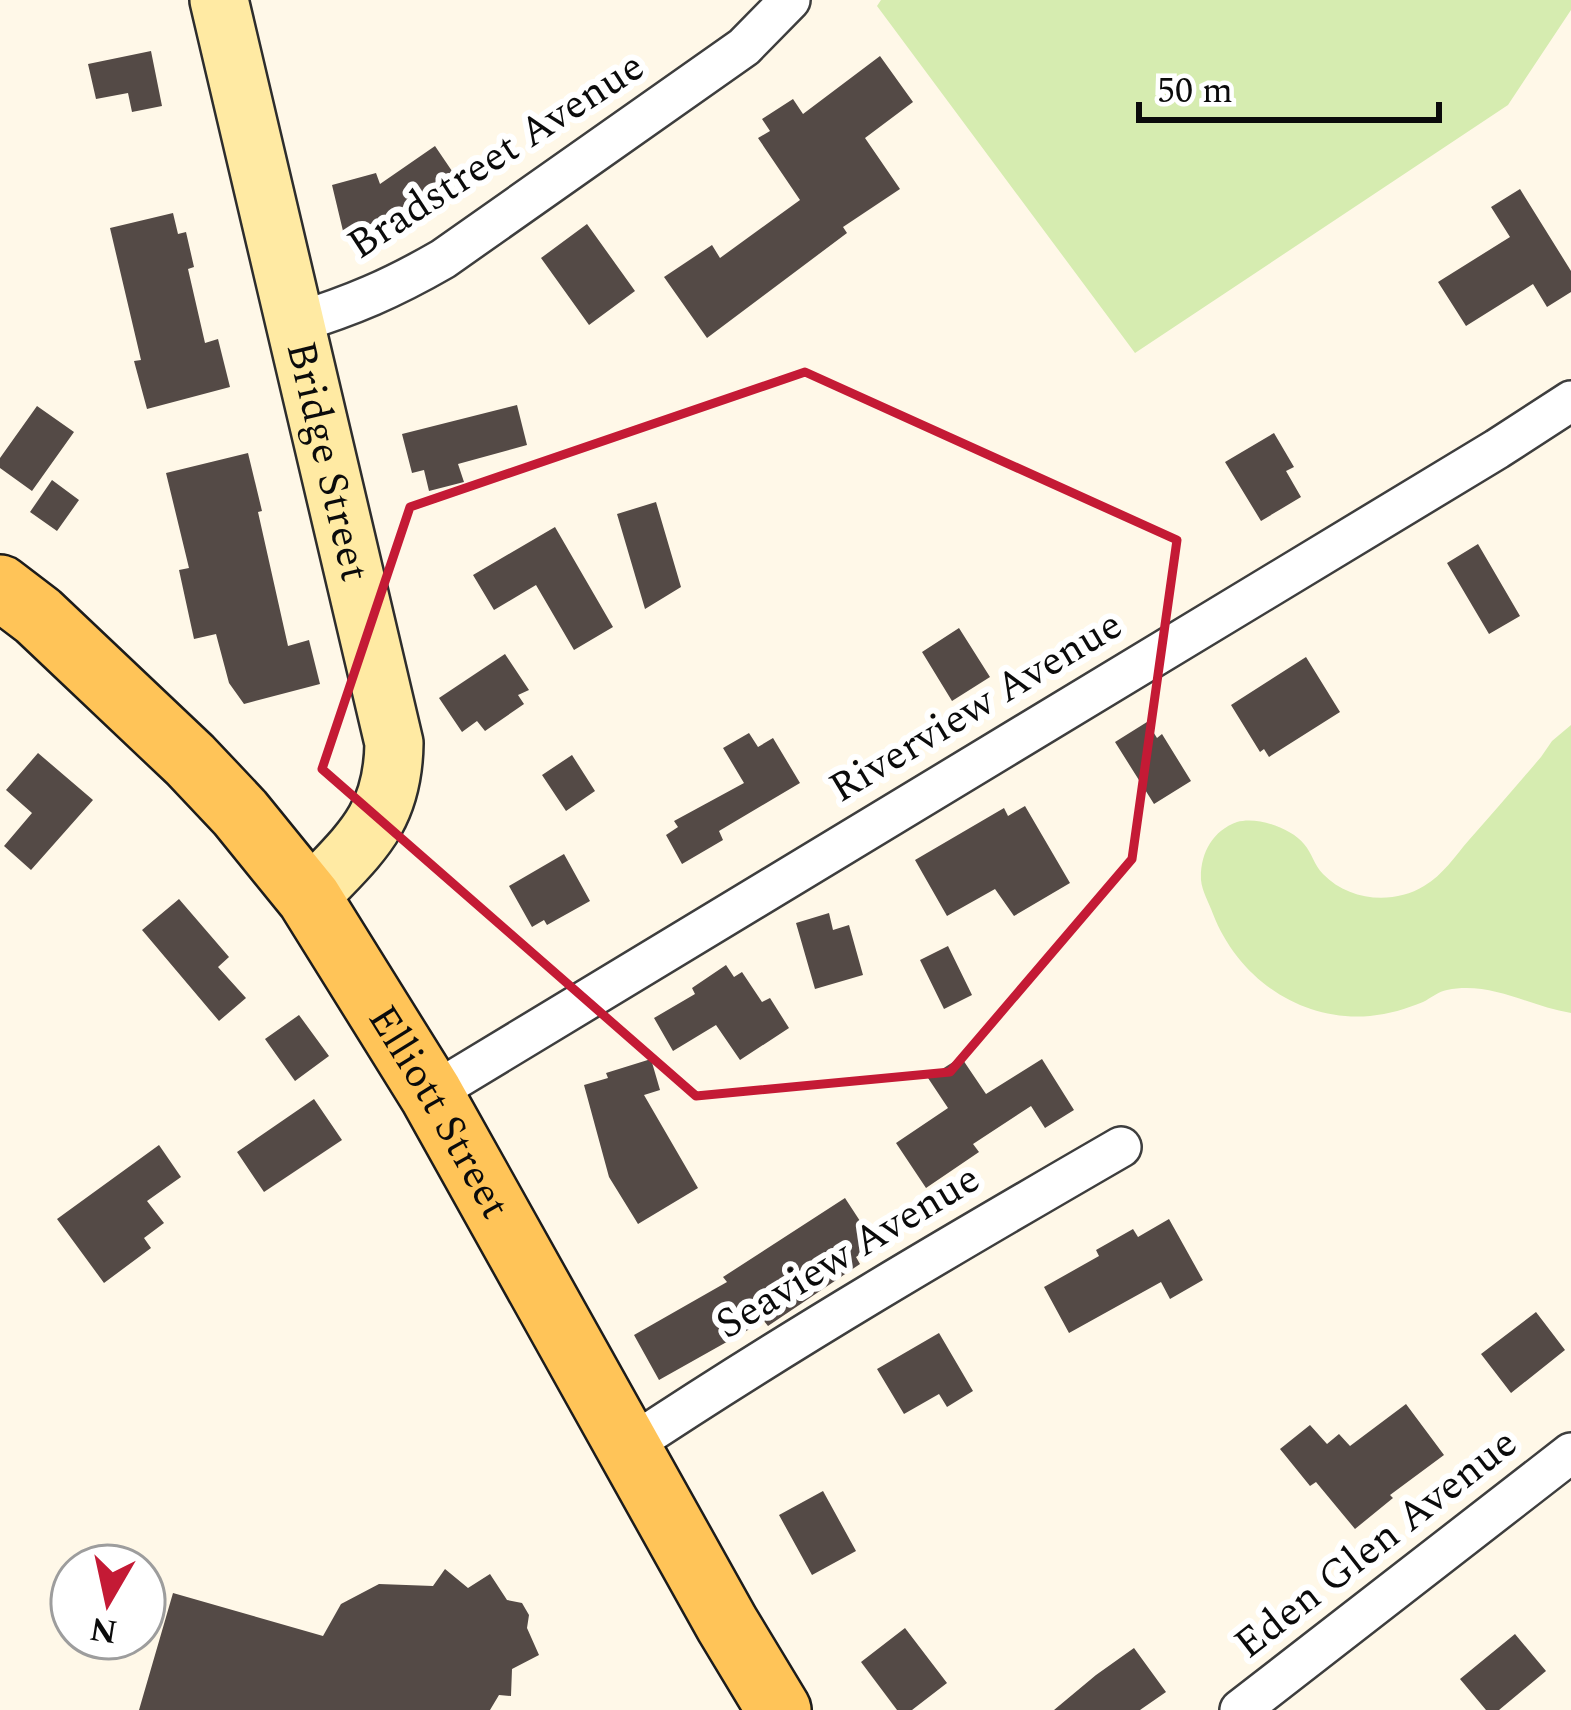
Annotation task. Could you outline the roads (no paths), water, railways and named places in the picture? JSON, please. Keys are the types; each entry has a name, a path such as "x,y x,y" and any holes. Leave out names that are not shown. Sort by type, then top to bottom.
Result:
{"main road":[{"name":"Bridge Street","path":"219,0 394,743 393,777 376,823 308,898"},
{"name":"Elliott Street","path":"0,587 38,616 190,760 308,898 431,1094 779,1710"}],"street":[{"name":"Bradstreet Avenue","path":"296,323 356,304 443,259 744,47 790,0"},
{"name":"Riverview Avenue","path":"431,1094 1571,400"},
{"name":"Seaview Avenue","path":"628,1447 849,1305 1121,1147"},
{"name":"Eden Glen Avenue","path":"1240,1710 1571,1454"}]}
